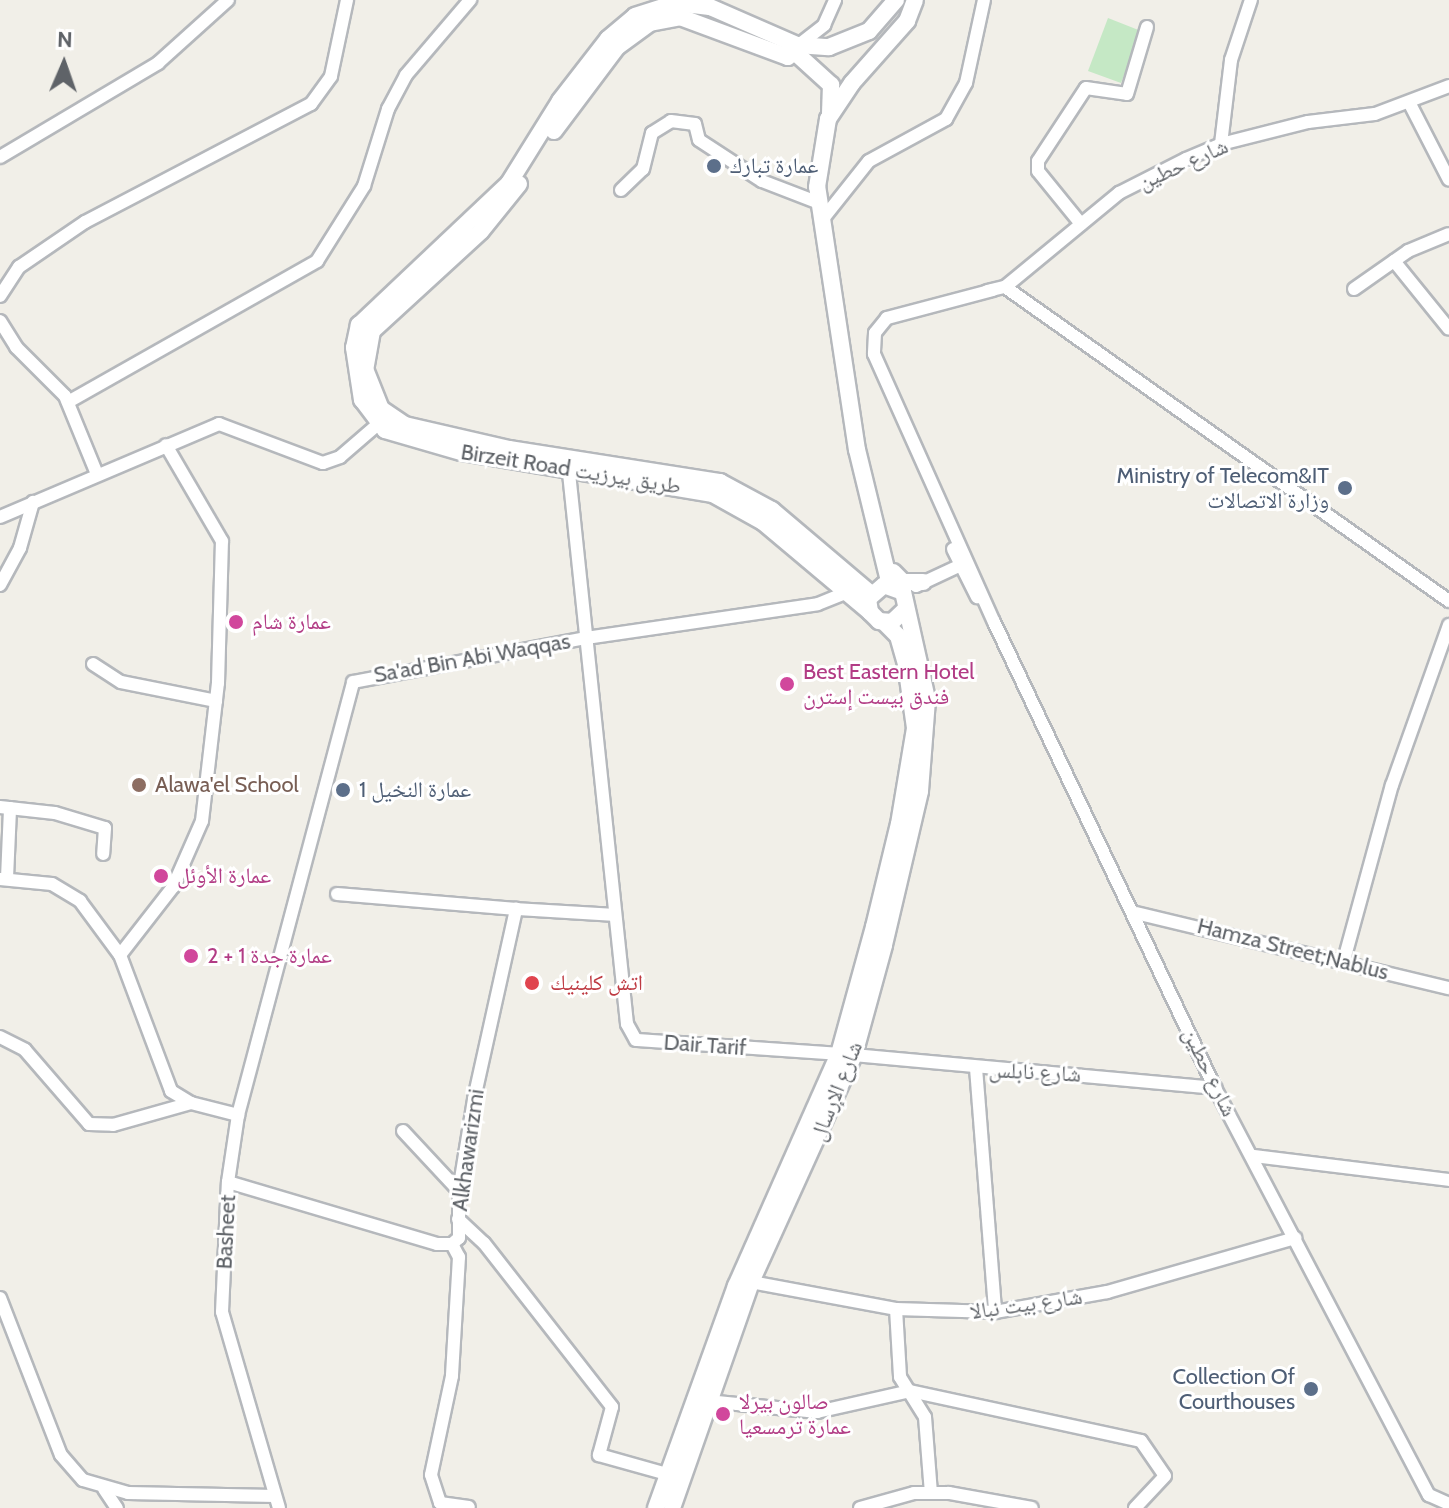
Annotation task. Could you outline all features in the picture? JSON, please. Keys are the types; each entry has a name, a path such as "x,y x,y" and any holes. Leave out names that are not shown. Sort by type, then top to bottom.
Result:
{"main road":[{"path":"797,45 829,47 858,38 885,18 896,0"},
{"path":"828,119 852,83 907,21 915,0"},
{"path":"797,45 788,57 731,32 680,17 661,19 638,28 565,104 501,209 372,331 365,360 368,382 382,419 509,449 720,482 772,510 871,594"},
{"path":"797,45 798,55 831,85 817,187 820,212 857,450 883,554 905,610 897,620 885,623 870,612 871,594"},
{"name":"Birzeit Road طريق بيرزيت","path":"382,419 420,442 569,473 685,486 724,498 798,550 843,594 870,612"},
{"path":"883,554 898,580 923,582"},
{"path":"871,594 896,588"},
{"name":"شارع الإرسال","path":"656,1508 745,1281 846,1055 885,913 928,734 927,699 905,610"},
{"name":"شارع الإرسال","path":"885,623 898,636 914,699 906,825"},
{"name":"شارع الإرسال","path":"672,1508 745,1281"}],"street":[{"path":"0,157 158,63 228,0"},
{"path":"0,296 19,267 85,222 311,104 331,76 347,0"},
{"path":"68,402 317,261 364,186 388,109 406,75 470,0"},
{"path":"797,45 824,25 835,0"},
{"path":"621,190 643,169 652,133 671,121 695,124 699,140 762,181 820,212 869,161 946,119 966,83 984,0"},
{"path":"1221,144 1231,60 1251,0"},
{"path":"1081,224 1038,171 1038,161 1086,88 1127,94 1147,27"},
{"name":"شارع حطين","path":"1429,1495 1254,1156 1215,1088 1136,913 964,563 871,363 867,336 887,311 938,303 999,288 1119,193 1221,144 1410,104 1449,86"},
{"path":"1410,104 1449,180"},
{"path":"1354,289 1394,261 1449,234"},
{"path":"1394,261 1449,329"},
{"path":"999,288 1449,601"},
{"path":"0,321 11,341 68,402 97,474"},
{"path":"0,517 219,424 323,463 340,457 382,419"},
{"path":"120,955 173,887 202,821 216,701 222,541 166,445"},
{"path":"337,894 614,915 569,473"},
{"path":"0,585 17,555 33,502"},
{"path":"896,588 923,582 964,563"},
{"name":"Sa'ad Bin Abi Waqqas","path":"238,1115 353,682 586,638 818,604 843,594"},
{"path":"1344,960 1392,785 1449,625"},
{"path":"93,664 121,682 216,701"},
{"path":"103,854 105,828 55,813 5,808 3,878 36,879 66,889 120,955 166,1082 191,1103 238,1115 228,1182"},
{"name":"Alkhawarizmi","path":"469,1507 440,1503 431,1475 452,1376 459,1257 452,1244 459,1238 459,1191 516,909"},
{"name":"Hamza Street;Nablus","path":"1136,913 1344,960 1449,988"},
{"name":"Dair Tarif","path":"614,915 627,1024 636,1040 846,1055"},
{"path":"0,1037 25,1050 89,1124 113,1125 191,1103"},
{"name":"شارع نابلس","path":"846,1055 1215,1088"},
{"path":"976,1068 995,1312"},
{"path":"403,1131 459,1191"},
{"path":"1254,1156 1449,1180"},
{"name":"Basheet","path":"277,1502 222,1312 228,1182 437,1244 452,1244"},
{"path":"458,1219 484,1243 612,1407 599,1455 667,1474"},
{"name":"شارع بيت نبالا","path":"745,1281 896,1309 995,1312 1107,1292 1295,1238"},
{"path":"0,1298 61,1455 83,1480 104,1489 277,1502"},
{"path":"896,1309 900,1377 925,1417 931,1493"},
{"path":"707,1401 817,1412 910,1391 1141,1441 1165,1476 1135,1508"},
{"path":"104,1489 117,1508"},
{"path":"860,1508 931,1493 985,1496 1032,1508"},
{"path":"1421,1508 1429,1495 1449,1504"}],"green space":[{"path":"1108,18 1141,31 1121,83 1088,71"}],"place":[{"name":"عمارة تبارك","path":"714,166"},
{"name":"Ministry of Telecom&IT وزارة الاتصالات","path":"1345,488"},
{"name":"عمارة شام","path":"236,622"},
{"name":"Best Eastern Hotel فندق بيست إسترن","path":"787,684"},
{"name":"Alawa'el School","path":"139,785"},
{"name":"عمارة النخيل 1","path":"343,790"},
{"name":"عمارة الأوئل","path":"161,876"},
{"name":"عمارة جدة 1 + 2","path":"191,956"},
{"name":"اتش كلينيك","path":"532,983"},
{"name":"Collection Of Courthouses","path":"1311,1389"},
{"name":"صالون بيرلا عمارة ترمسعيا","path":"723,1414"}]}
